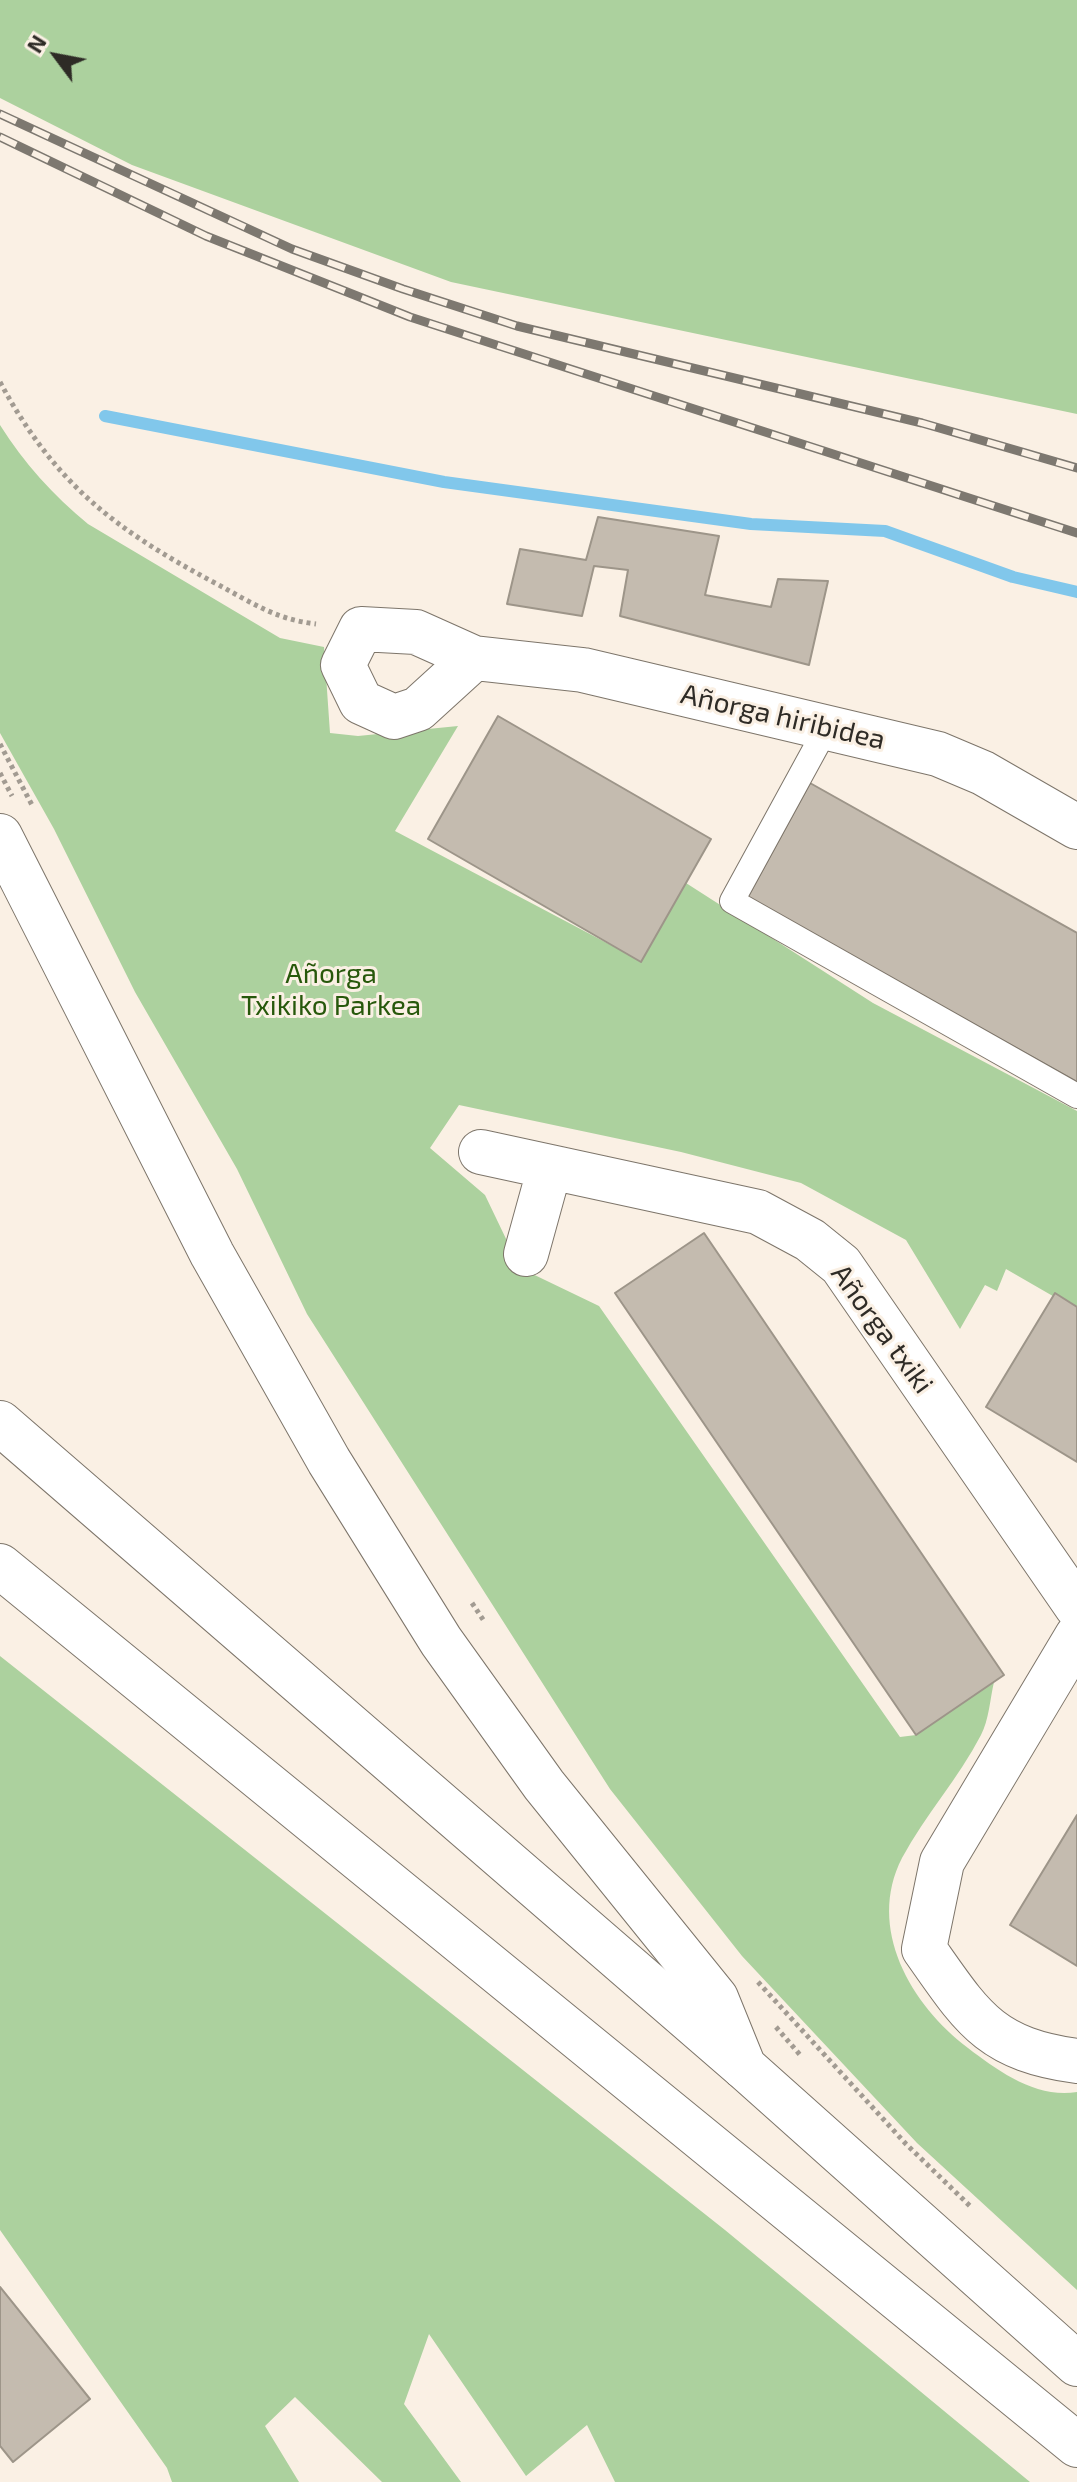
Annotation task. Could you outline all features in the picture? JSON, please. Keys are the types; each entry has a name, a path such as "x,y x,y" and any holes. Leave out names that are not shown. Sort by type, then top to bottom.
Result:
{"main road":[{"path":"361,629 343,665 361,702 394,717 418,709 474,658"},
{"name":"Añorga hiribidea","path":"361,629 416,632 474,658 583,670 938,754 983,773 1077,827"},
{"path":"7,818 212,1254 329,1461 441,1641 544,1785 716,1998 744,2067"},
{"name":"Añorga txiki","path":"481,1152 758,1212 810,1240 841,1265 1077,1607"},
{"path":"526,1254 550,1167"},
{"path":"0,1423 744,2067 1077,2364"},
{"path":"0,1566 1077,2445"},
{"path":"1077,1636 942,1862 924,1949 960,2001 1002,2041 1041,2056 1077,2061"}],"lane":[{"path":"827,727 732,901 1077,1096"}],"path":[{"path":"0,382 21,421 55,468 107,519 164,556 285,621 361,629"},
{"path":"0,744 35,811"},
{"path":"0,773 7,818"},
{"path":"468,1596 485,1623"},
{"path":"753,1977 906,2144 972,2209"},
{"path":"767,2017 809,2064"}],"green space":[{"path":"0,0 1077,0 1077,414 451,282 132,165 0,98"},
{"name":"Añorga Txikiko Parkea","path":"0,425 40,478 88,524 280,638 324,647 330,733 358,736 458,726 395,831 641,961 686,883 873,1003 1077,1111 1077,1310 1006,1269 997,1291 985,1285 960,1329 906,1240 801,1183 681,1152 459,1105 430,1148 485,1195 520,1268 599,1306 900,1737 916,1735 994,1682 981,1735 902,1858 892,1884 889,1911 892,1938 900,1963 913,1987 947,2030 968,2048 1005,2074 1033,2087 1062,2093 1077,2092 1077,2290 917,2143 742,1956 610,1789 307,1314 237,1169 135,992 54,829 0,733"},
{"path":"0,1656 725,2230 1030,2482 615,2482 587,2425 526,2476 429,2334 404,2404 461,2482 382,2482 295,2397 265,2426 299,2482 172,2482 167,2468 0,2230"}],"building":[{"path":"598,517 719,536 705,595 771,607 778,579 828,581 809,665 620,616 628,570 594,566 582,616 507,604 520,549 586,560"},
{"path":"498,716 711,839 641,962 428,839"},
{"path":"810,783 1077,933 1077,1082 747,898"},
{"path":"704,1233 1004,1675 916,1735 615,1293"},
{"path":"1055,1293 1077,1307 1077,1462 986,1407"},
{"path":"1077,1815 1077,1966 1010,1925"},
{"path":"0,2287 90,2399 13,2462 0,2446"}],"waterway":[{"path":"105,416 444,482 751,524 885,531 1013,577 1077,592"}],"railway":[{"path":"0,114 292,249 403,289 517,326 922,423 1077,468"},
{"path":"0,137 206,236 410,317 1077,533"}]}
